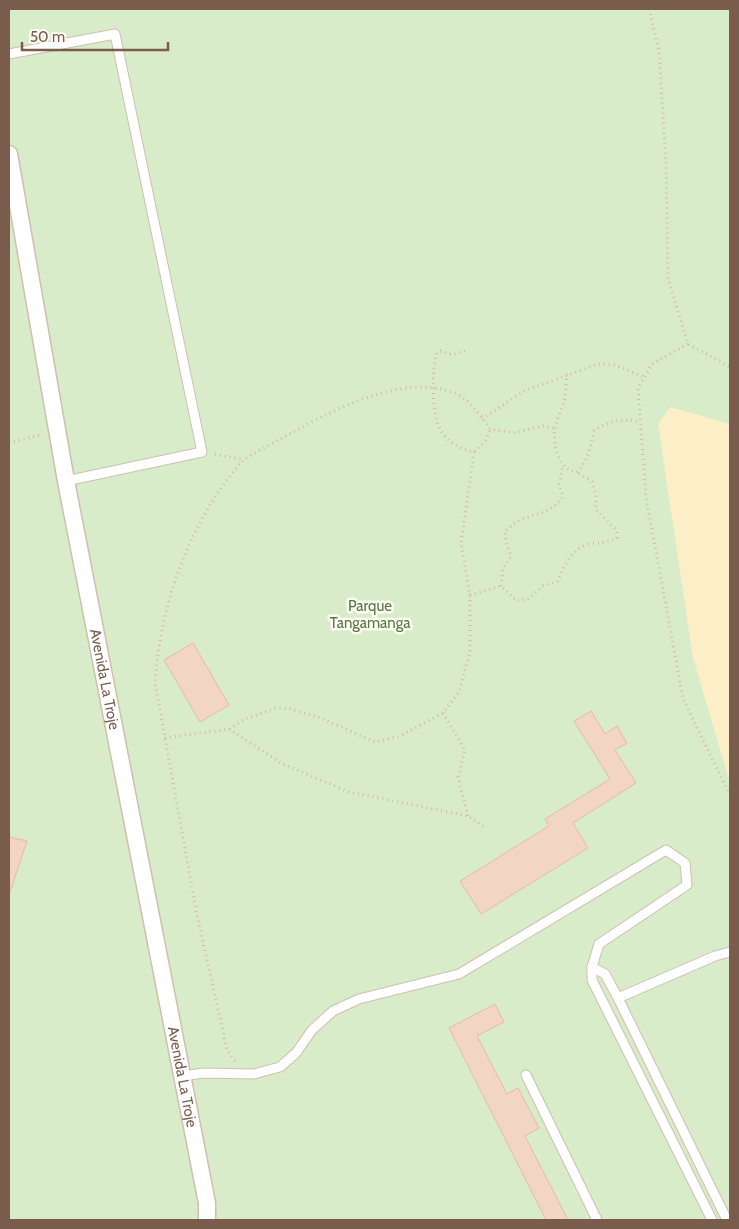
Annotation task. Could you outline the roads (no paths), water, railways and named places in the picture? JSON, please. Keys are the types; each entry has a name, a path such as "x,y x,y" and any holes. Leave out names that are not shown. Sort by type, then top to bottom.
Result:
{"street":[{"name":"Avenida La Troje","path":"9,154 66,481 207,1203 206,1220"},
{"name":"Avenida La Troje","path":"207,1203 218,1220"}],"lane":[{"path":"9,54 115,34 202,452 66,481"},
{"path":"182,1076 204,1073 254,1074 280,1068 296,1053 312,1030 333,1011 359,999 459,974 666,850 685,863 687,885 598,944 592,967 592,980 712,1220"},
{"path":"618,998 715,956 730,952"},
{"path":"592,967 604,974 618,998 727,1220"},
{"path":"526,1074 597,1220"}],"park label":[{"name":"Parque Tangamanga","path":"370,614"}]}
